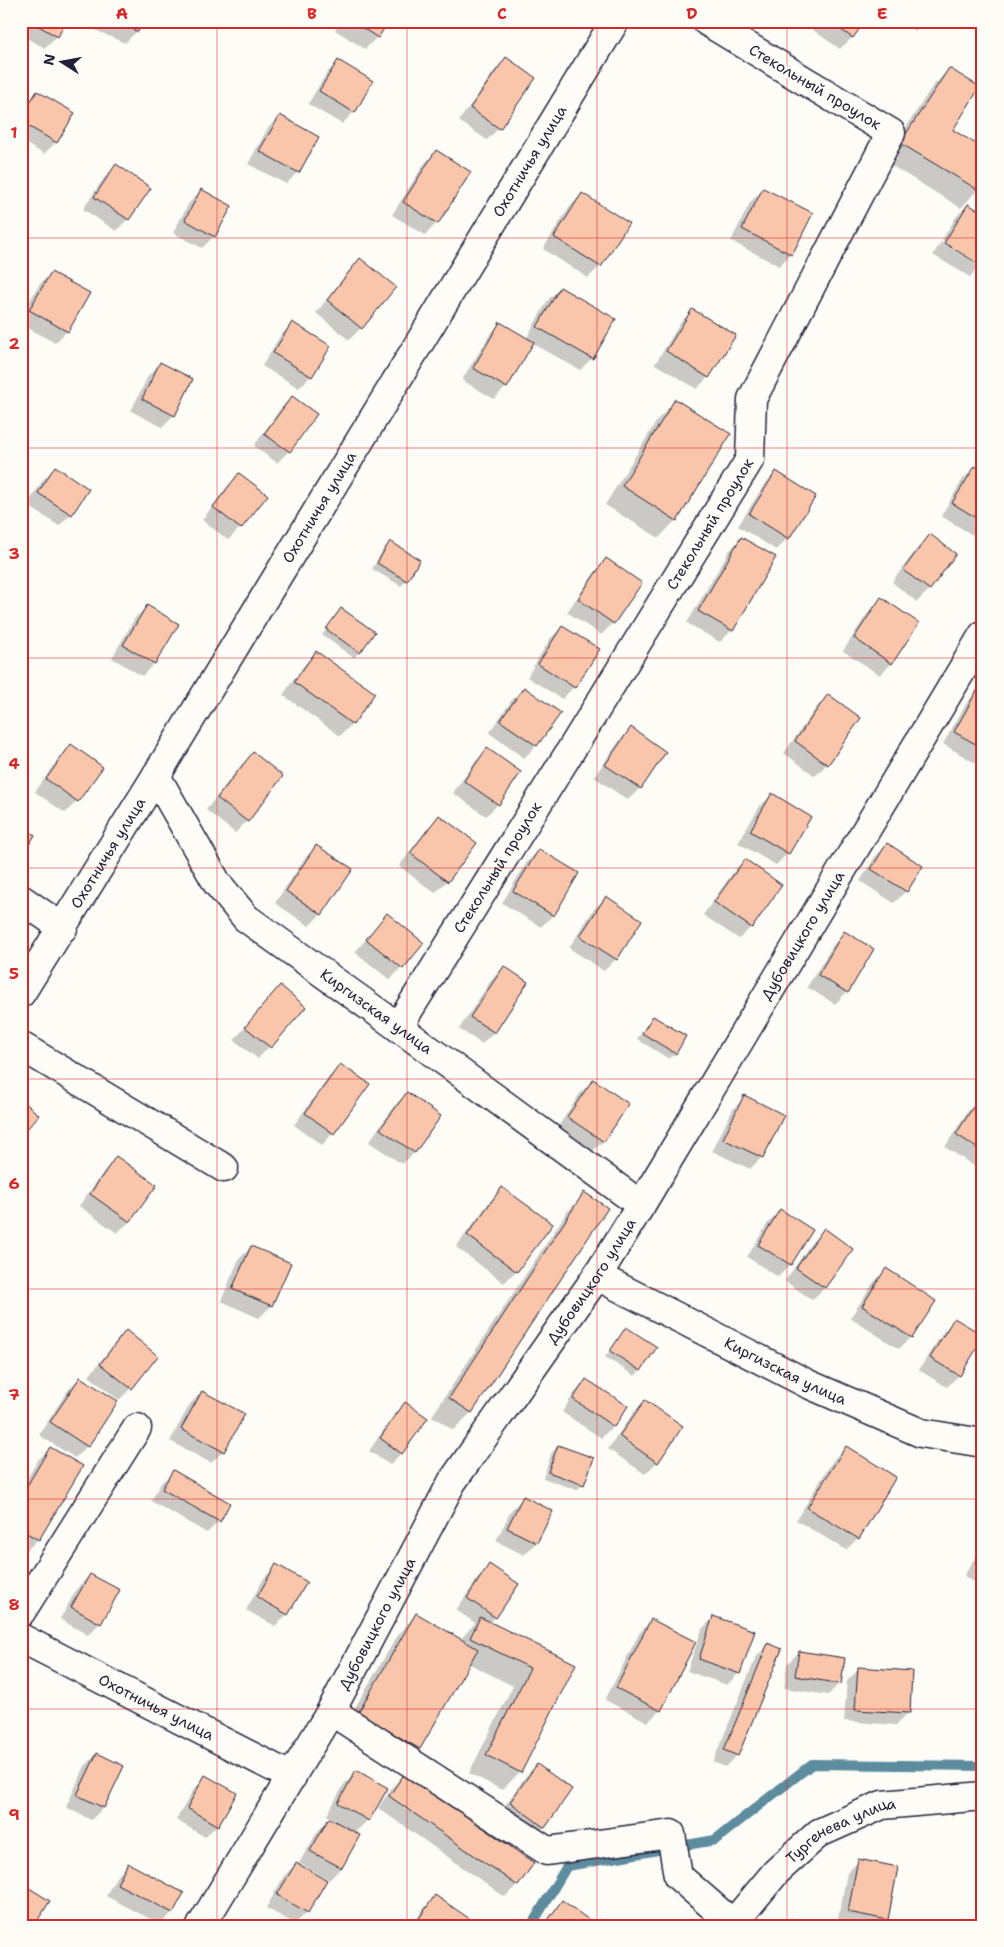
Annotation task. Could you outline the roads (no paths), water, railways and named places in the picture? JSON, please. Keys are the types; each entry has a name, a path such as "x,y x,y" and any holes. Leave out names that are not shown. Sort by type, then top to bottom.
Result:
{"street":[{"name":"Охотничья улица","path":"21,993 156,776 615,21"},
{"name":"Стекольный проулок","path":"398,1027 750,459 752,399 891,133 706,21"},
{"name":"Дубовицкого улица","path":"201,1926 330,1711 452,1482 597,1276 983,635"},
{"name":"Киргизская улица","path":"156,776 217,883 246,918 641,1205"},
{"path":"21,899 63,928"},
{"path":"21,1046 224,1168"},
{"name":"Киргизская улица","path":"597,1276 825,1392 921,1433 983,1443"},
{"path":"21,1612 136,1428"},
{"name":"Охотничья улица","path":"21,1638 292,1777"},
{"path":"330,1711 547,1851 670,1834 678,1876 731,1924"},
{"name":"Тургенева улица","path":"731,1924 776,1872 819,1833 882,1805 983,1796"}],"waterway":[{"path":"531,1926 567,1866 715,1840 812,1764 983,1766"}]}
